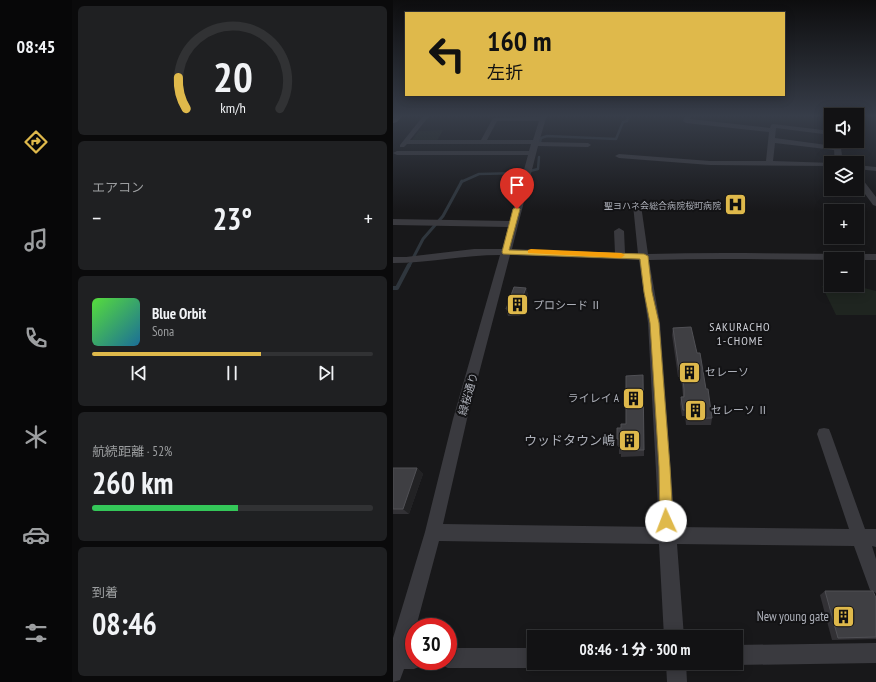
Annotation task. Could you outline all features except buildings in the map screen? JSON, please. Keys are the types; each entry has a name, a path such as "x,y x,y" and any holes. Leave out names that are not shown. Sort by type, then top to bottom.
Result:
{"street":[{"path":"395,155 401,147"},
{"path":"395,155 521,147"},
{"name":"緑桜通り","path":"401,664 460,420 534,147"},
{"path":"769,164 770,147"},
{"path":"619,156 710,163 824,164"},
{"path":"864,168 876,169"},
{"path":"864,188 876,204"},
{"path":"637,205 648,292 655,323 674,630"},
{"path":"393,222 513,224"},
{"path":"619,232 620,255"},
{"path":"393,260 411,260 474,252 505,252 575,248 620,255 644,256 876,256"},
{"path":"830,443 868,538 876,584"},
{"path":"433,532 868,538"},
{"path":"743,655 876,653"},
{"path":"457,658 527,658"},
{"path":"676,670 677,682"}],"shaded area":[{"path":"864,288 876,291 876,315 836,315 825,292 864,292"}],"waterway":[{"path":"530,171 538,169 539,157"},
{"path":"462,182 479,174 523,173"},
{"path":"409,266 423,239 443,216 462,182"},
{"path":"393,288 397,288 409,265"}],"slow traffic":[{"path":"531,252 621,255"}],"place":[{"name":"聖ヨハネ会総合病院桜町病院","path":"736,205"},
{"name":"プロシード Ⅱ","path":"518,305"},
{"name":"セレーソ","path":"689,372"},
{"name":"ライレイ A","path":"634,398"},
{"name":"セレーソ Ⅱ","path":"695,410"},
{"name":"ウッドタウン嶋","path":"630,440"},
{"name":"New young gate","path":"844,616"}],"district":[{"name":"SAKURACHO 1-CHOME","path":"740,333"}],"route":[{"path":"517,209 505,252 644,256 648,292 655,323 666,521"}]}
